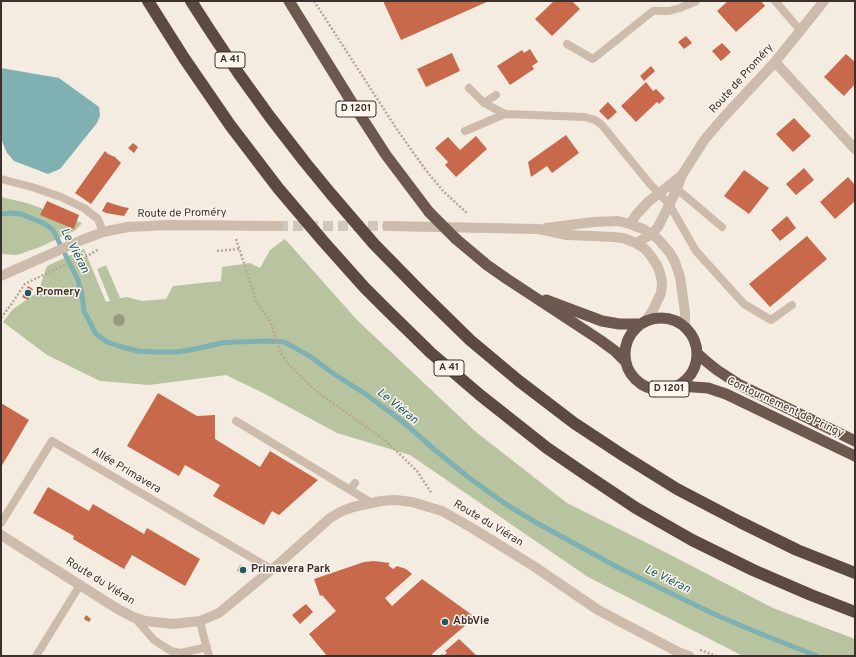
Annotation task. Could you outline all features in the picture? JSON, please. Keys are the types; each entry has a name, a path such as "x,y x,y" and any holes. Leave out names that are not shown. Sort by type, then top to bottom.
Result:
{"highway":[{"name":"A 41","path":"148,1 184,58 230,125 278,188 323,242 364,287 431,353 480,395 547,448 584,474 642,511 692,540 753,570 855,612"},
{"name":"A 41","path":"192,1 244,80 275,123 322,183 374,244 470,340 519,381 574,422 664,481 740,522 797,550 855,573"},
{"name":"Contournement de Pringy","path":"289,1 386,155 429,212 456,239 487,265 525,292 600,340 615,351 625,361"},
{"name":"Contournement de Pringy","path":"525,292 602,321 619,324 643,322 659,318 671,319 685,327"},
{"name":"Contournement de Pringy","path":"643,322 632,332 626,341 624,348 625,361 634,380 652,389 667,390 679,386 708,388 726,394 855,456"},
{"path":"685,327 695,341 698,354"},
{"name":"Contournement de Pringy","path":"698,354 717,370 740,385 855,441"},
{"name":"D 1201","path":"679,386 686,381 694,371 698,354"}],"street":[{"name":"Route de Proméry","path":"636,243 652,234 658,227 682,175 705,139 775,62 824,1"},
{"path":"775,62 855,149"},
{"name":"Route de Proméry","path":"630,224 648,202 682,175"},
{"path":"387,226 538,229 593,222 618,222 630,224 643,229 658,239 667,249 675,262 682,288 685,327"},
{"name":"Route de Proméry","path":"1,276 76,242 103,232 128,227 161,225 278,226"},
{"path":"538,229 567,235 623,238 636,243 645,249 655,261 660,271 662,283 660,293 653,310 643,322"},
{"name":"Route du Viéran","path":"1,535 116,608 133,617 145,621 179,624 200,621 219,613 330,518 353,507 370,502 395,500 412,502 442,511 535,567 598,610 680,653 689,656"}],"lane":[{"path":"567,44 593,59 653,11 669,12 696,1"},
{"path":"776,1 800,30"},
{"path":"469,88 484,103 505,114"},
{"path":"484,103 496,95"},
{"path":"465,131 505,114 585,117 595,120 601,124 658,194 669,204 696,251 744,304 771,320 792,305"},
{"path":"1,179 61,196 84,208 98,219 103,232"},
{"path":"677,188 722,227"},
{"path":"236,421 352,486 370,502"},
{"name":"Allée Primavera","path":"1,523 52,440 271,570"},
{"path":"36,656 80,585"},
{"path":"133,617 154,640 171,651 181,653 206,647"},
{"path":"200,621 209,656"}],"path":[{"path":"314,1 398,131 428,173 444,192 483,228"},
{"path":"236,239 257,303 270,321 280,350 289,365 316,391 386,441 417,471 442,511"},
{"path":"1,318 25,284 89,255 100,248"},
{"path":"217,251 239,249"}],"green space":[{"path":"1,197 27,203 82,223 76,230 40,247 17,255 1,254"},
{"path":"285,239 357,320 476,432 567,503 773,608 855,639 855,656 743,656 588,577 410,455 337,433 226,375 149,385 100,381 47,355 3,322 13,309 38,292 47,266 84,249 106,302 110,301 97,269 106,265 120,298 127,297 142,301 166,299 173,286 221,281 222,267 250,263 260,268 270,250"}],"water":[{"path":"1,68 59,78 99,107 100,116 97,123 60,169 48,174 14,161 7,153 1,139"}],"building":[{"path":"383,1 489,1 401,40"},
{"path":"554,1 572,1 580,9 552,36 535,19"},
{"path":"728,1 761,1 765,6 736,32 717,11"},
{"path":"686,36 692,43 684,49 678,42"},
{"path":"722,43 731,52 721,61 712,51"},
{"path":"530,49 538,62 532,66 534,69 510,85 497,66 522,50 524,53"},
{"path":"452,53 460,71 426,87 417,69"},
{"path":"846,54 855,62 855,84 844,96 824,77"},
{"path":"651,66 655,71 644,81 640,76"},
{"path":"646,82 653,91 656,89 665,98 659,104 657,102 636,122 621,106"},
{"path":"608,102 617,112 608,120 599,111"},
{"path":"794,118 811,136 793,152 776,134"},
{"path":"566,135 579,153 552,173 547,166 531,177 528,162"},
{"path":"476,136 487,149 456,177 445,165 448,162 435,148 448,137 460,150"},
{"path":"133,143 138,147 134,153 128,148"},
{"path":"105,151 121,163 91,204 75,193"},
{"path":"804,168 814,180 796,195 786,184"},
{"path":"744,170 769,188 749,214 724,196"},
{"path":"848,177 855,185 855,201 835,219 820,202"},
{"path":"47,201 79,215 74,229 40,215"},
{"path":"107,202 129,208 124,216 106,213 102,211"},
{"path":"787,216 796,228 780,241 771,230"},
{"path":"807,236 827,259 770,307 749,284"},
{"name":"Promery","path":"28,286 33,289 28,300 22,297"},
{"path":"158,393 197,416 215,415 215,439 260,467 270,451 318,480 279,515 272,511 264,525 213,496 220,485 185,465 179,476 127,446"},
{"path":"1,403 29,420 1,467"},
{"path":"48,487 89,511 93,504 144,534 147,528 200,559 185,586 132,555 124,569 73,539 74,536 33,513"},
{"path":"374,561 390,563 388,565 393,569 397,566 406,569 412,574 385,598 392,606 422,579 475,617 432,654 434,656 327,656 309,634 336,611 322,595 320,596 314,579 364,562"},
{"name":"Primavera Park","path":"240,565 248,570 245,575 237,571"},
{"path":"306,604 313,612 300,624 292,615"},
{"path":"86,615 91,619 89,622 84,619"},
{"path":"459,639 477,656 440,656 447,653 445,651"}],"waterway":[{"name":"Le Viéran","path":"1,214 21,214 45,224 53,230 78,280 84,311 96,334 107,342 138,351 155,352 176,352 234,342 284,342 308,355 364,393 402,421 468,477 504,503 535,522 619,568 716,615 817,656"}],"tunnel":[{"path":"278,226 387,226"}],"place":[{"name":"Promery","path":"28,293"},
{"name":"Primavera Park","path":"243,570"},
{"name":"AbbVie","path":"445,622"}]}
